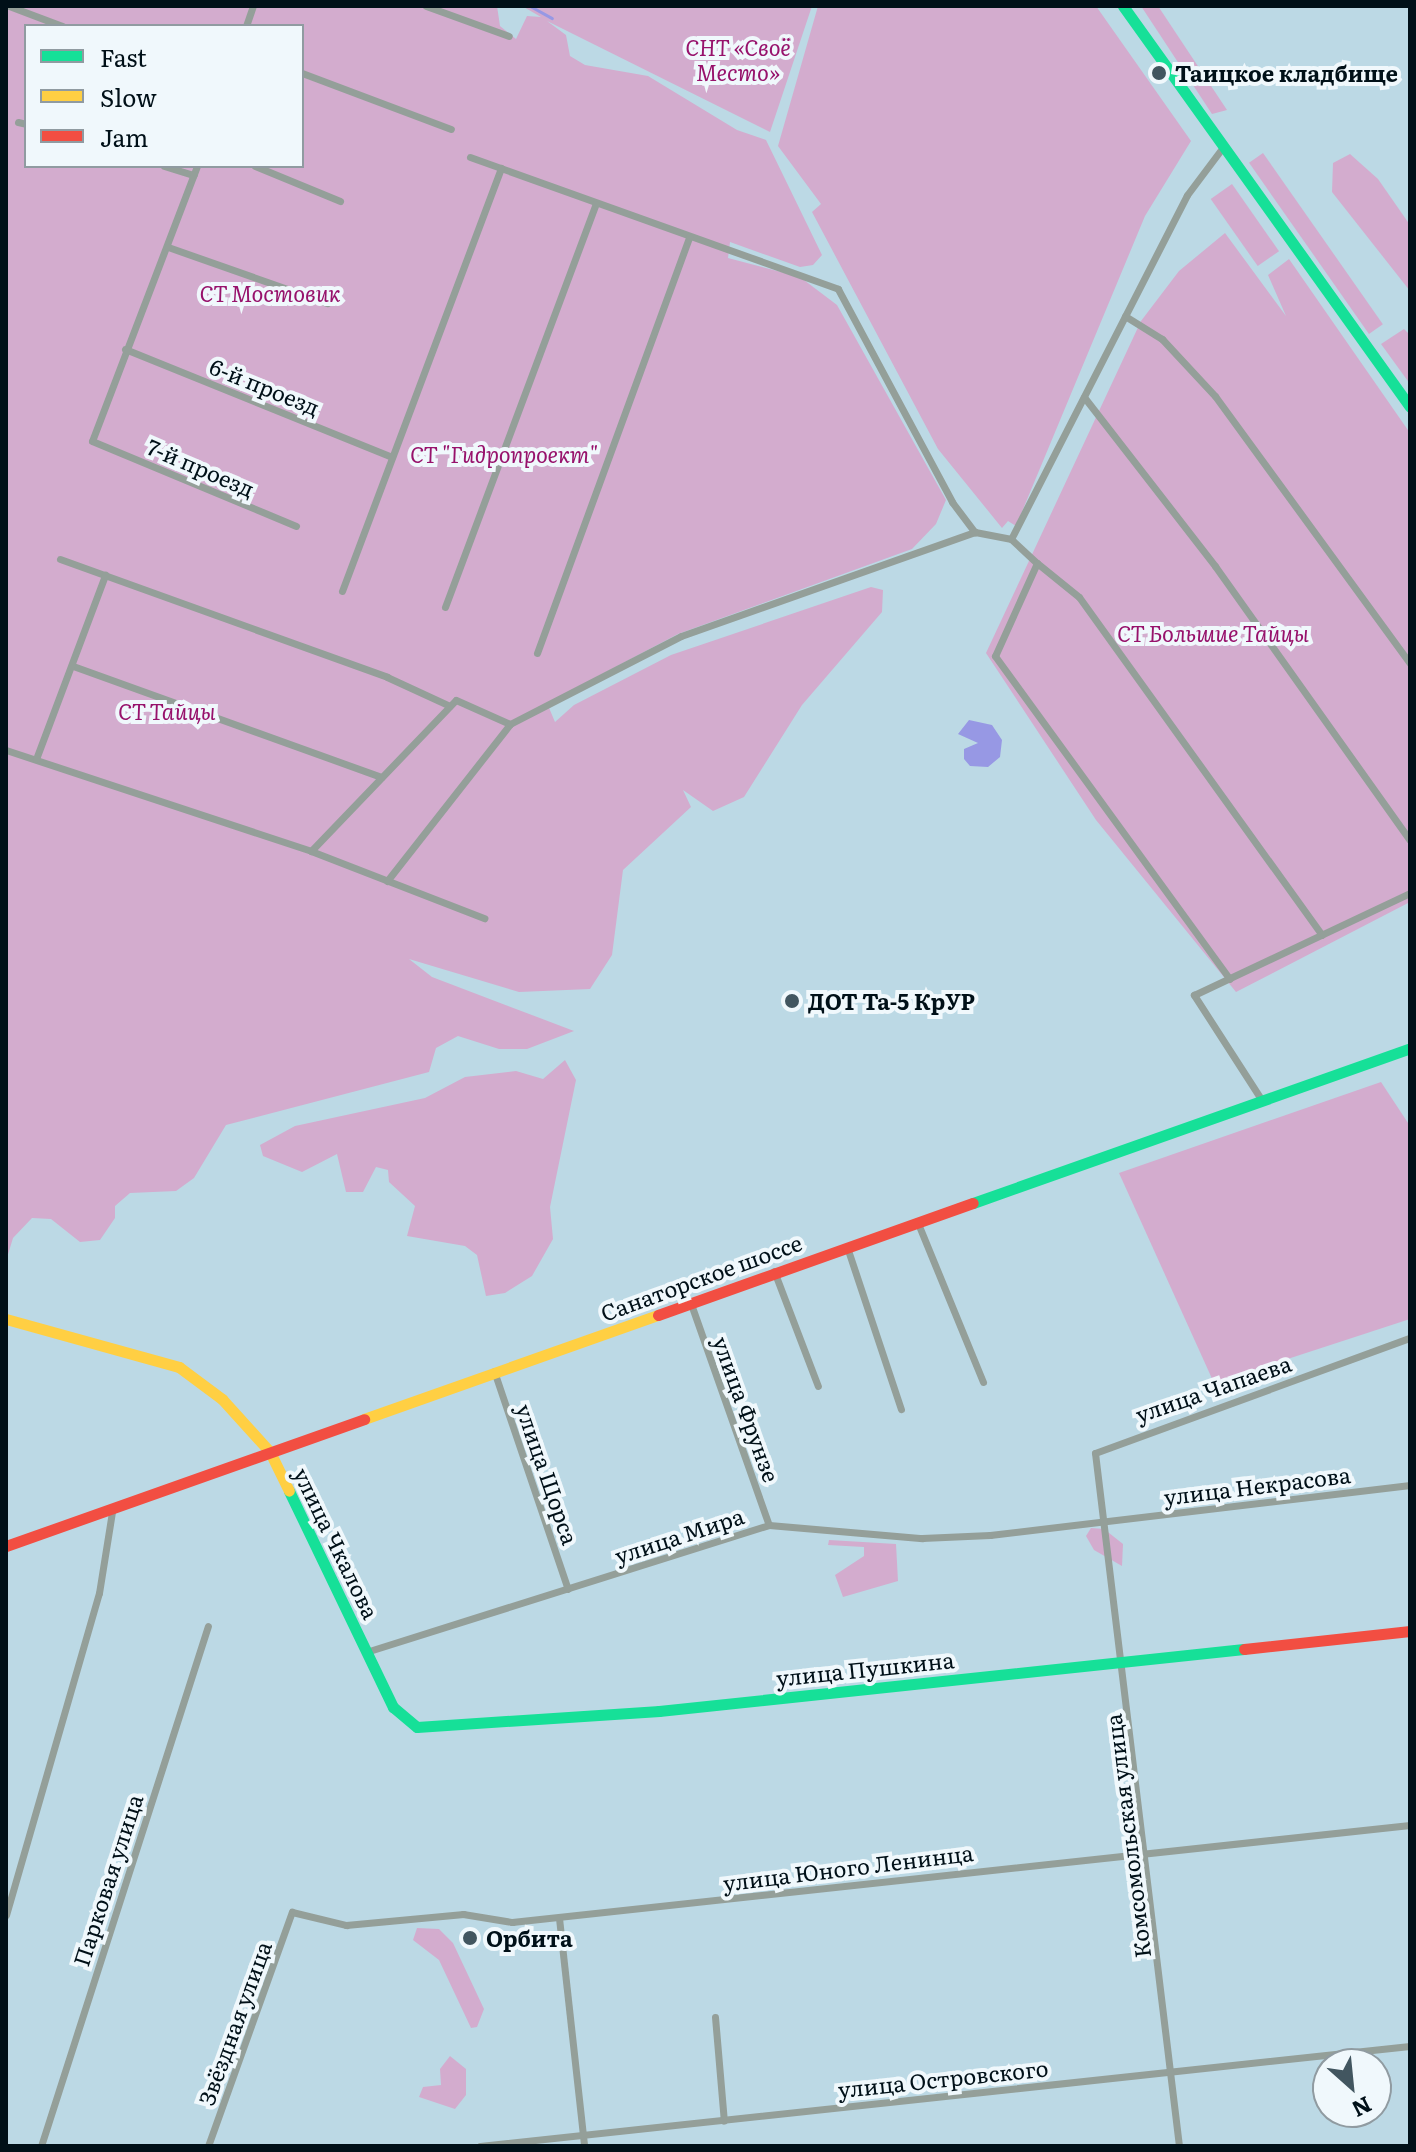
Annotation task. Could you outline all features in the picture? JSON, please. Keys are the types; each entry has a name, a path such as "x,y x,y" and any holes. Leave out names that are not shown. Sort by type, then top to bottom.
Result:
{"street":[{"path":"9,6 57,24"},
{"path":"426,6 509,36"},
{"path":"1123,6 1410,407"},
{"path":"304,74 451,129"},
{"path":"1011,539 1187,195 1223,147"},
{"path":"470,157 838,289 952,502 975,532"},
{"path":"171,168 194,175"},
{"path":"125,349 168,247 196,168"},
{"path":"260,168 340,201"},
{"path":"342,591 501,168"},
{"path":"445,607 596,204"},
{"path":"537,653 689,237"},
{"path":"168,247 327,303"},
{"path":"1125,316 1162,339 1215,396 1410,663"},
{"name":"6-й проезд","path":"125,349 392,457"},
{"name":"7-й проезд","path":"125,349 92,441 296,526"},
{"path":"1084,397 1215,566 1410,840"},
{"path":"387,881 493,753 510,724 681,636 975,532 1011,539 1079,597 1322,935"},
{"path":"60,559 450,706"},
{"path":"1037,563 995,656 1230,979"},
{"path":"36,759 105,575"},
{"path":"73,666 382,777"},
{"path":"311,851 456,700 510,724"},
{"path":"6,750 311,851 484,918"},
{"path":"1261,1099 1194,995 1410,893"},
{"name":"Санаторское шоссе","path":"6,1546 112,1511 494,1371 691,1304 774,1271 1410,1049"},
{"path":"917,1221 983,1382"},
{"path":"847,1247 901,1409"},
{"path":"774,1271 818,1386"},
{"name":"улица Фрунзе","path":"691,1304 769,1525"},
{"name":"улица Чкалова","path":"6,1319 179,1367 204,1382 270,1452 366,1652"},
{"name":"улица Чапаева","path":"1107,1521 1096,1461 1102,1446 1410,1338"},
{"name":"улица Щорса","path":"494,1371 568,1589"},
{"name":"улица Некрасова","path":"1107,1521 1410,1485"},
{"path":"6,1915 99,1593 112,1511"},
{"name":"улица Мира","path":"366,1652 769,1525 922,1538 1107,1521"},
{"name":"Комсомольская улица","path":"1107,1521 1148,1850 1179,2146"},
{"name":"Парковая улица","path":"41,2146 208,1626"},
{"name":"улица Пушкина","path":"366,1652 402,1721 443,1730 1410,1631"},
{"name":"улица Юного Ленинца","path":"292,1912 346,1925 463,1914 512,1922 1148,1850 1410,1825"},
{"name":"Звёздная улица","path":"208,2146 292,1912"},
{"path":"559,1918 584,2142"},
{"path":"715,2017 724,2121"},
{"name":"улица Островского","path":"480,2146 584,2142 724,2121 1410,2046"}],"green space":[{"path":"6,6 497,6 500,26 516,39 527,16 541,17 522,6 812,6 770,132 547,21 566,35 570,56 585,65 648,76 737,130 766,140 822,255 813,265 800,267 730,242 728,258 800,277 837,305 946,500 936,524 912,549 678,634 547,703 555,722 574,705 671,655 871,587 883,590 882,612 802,705 744,797 713,811 683,790 691,807 623,870 612,955 590,989 519,992 409,959 432,977 574,1031 527,1049 499,1049 458,1036 436,1048 429,1072 226,1125 194,1178 176,1191 130,1193 115,1206 115,1218 100,1240 80,1242 51,1219 32,1218 13,1238 6,1261"},
{"path":"818,6 1096,6 1191,141 1145,216 1016,526 1008,521 1002,528 938,449 812,212 821,204 778,146"},
{"path":"1141,6 1158,6 1227,110 1212,114"},
{"path":"1263,153 1383,324 1369,334 1249,163"},
{"path":"1350,154 1378,179 1410,225 1410,291 1332,192 1333,163"},
{"path":"1232,184 1279,251 1258,266 1211,199"},
{"name":"СТ Большие Тайцы","path":"1225,233 1286,316 1268,275 1289,259 1410,433 1410,902 1236,992 1096,820 986,653 1141,321 1179,271"},
{"path":"1404,329 1410,335 1410,384 1381,344"},
{"path":"565,1060 576,1080 550,1207 553,1239 532,1276 505,1293 486,1296 477,1255 465,1246 407,1236 415,1206 389,1182 388,1170 376,1167 363,1192 346,1192 337,1154 302,1172 263,1156 260,1145 295,1126 425,1098 465,1077 516,1071 543,1079"},
{"path":"1381,1082 1410,1126 1410,1319 1214,1383 1119,1173"},
{"path":"1091,1528 1104,1529 1123,1544 1122,1566 1094,1550 1086,1536"},
{"path":"829,1540 896,1544 898,1581 843,1597 835,1575 864,1556 864,1547 828,1545"},
{"path":"417,1928 439,1929 453,1943 484,2009 477,2027 471,2028 439,1960 413,1940"},
{"path":"450,2056 466,2069 466,2095 455,2109 419,2097 423,2087 441,2085 440,2069"}],"water":[{"path":"969,720 992,725 1002,740 1000,757 988,767 970,766 964,759 964,749 978,743 958,734"}],"waterway":[{"path":"530,6 552,18"}],"traffic: fast":[{"path":"1123,6 1410,407"},
{"path":"973,1203 1410,1048"},
{"path":"289,1491 393,1707 417,1727 659,1711 1244,1649"}],"traffic: slow":[{"path":"364,1419 658,1315"},
{"path":"6,1319 179,1367 222,1399 270,1452 289,1491"}],"traffic: jam":[{"path":"658,1315 973,1203"},
{"path":"6,1546 364,1419"},
{"path":"1244,1649 1410,1631"}],"place":[{"name":"Таицкое кладбище","path":"1159,73"},
{"name":"ДОТ Та-5 КрУР","path":"792,1001"},
{"name":"Орбита","path":"470,1938"}],"park label":[{"name":"СНТ «Своё Место»","path":"738,58"},
{"name":"СТ Мостовик","path":"270,293"},
{"name":"СТ \"Гидропроект\"","path":"504,454"},
{"name":"СТ Тайцы","path":"167,711"}]}
